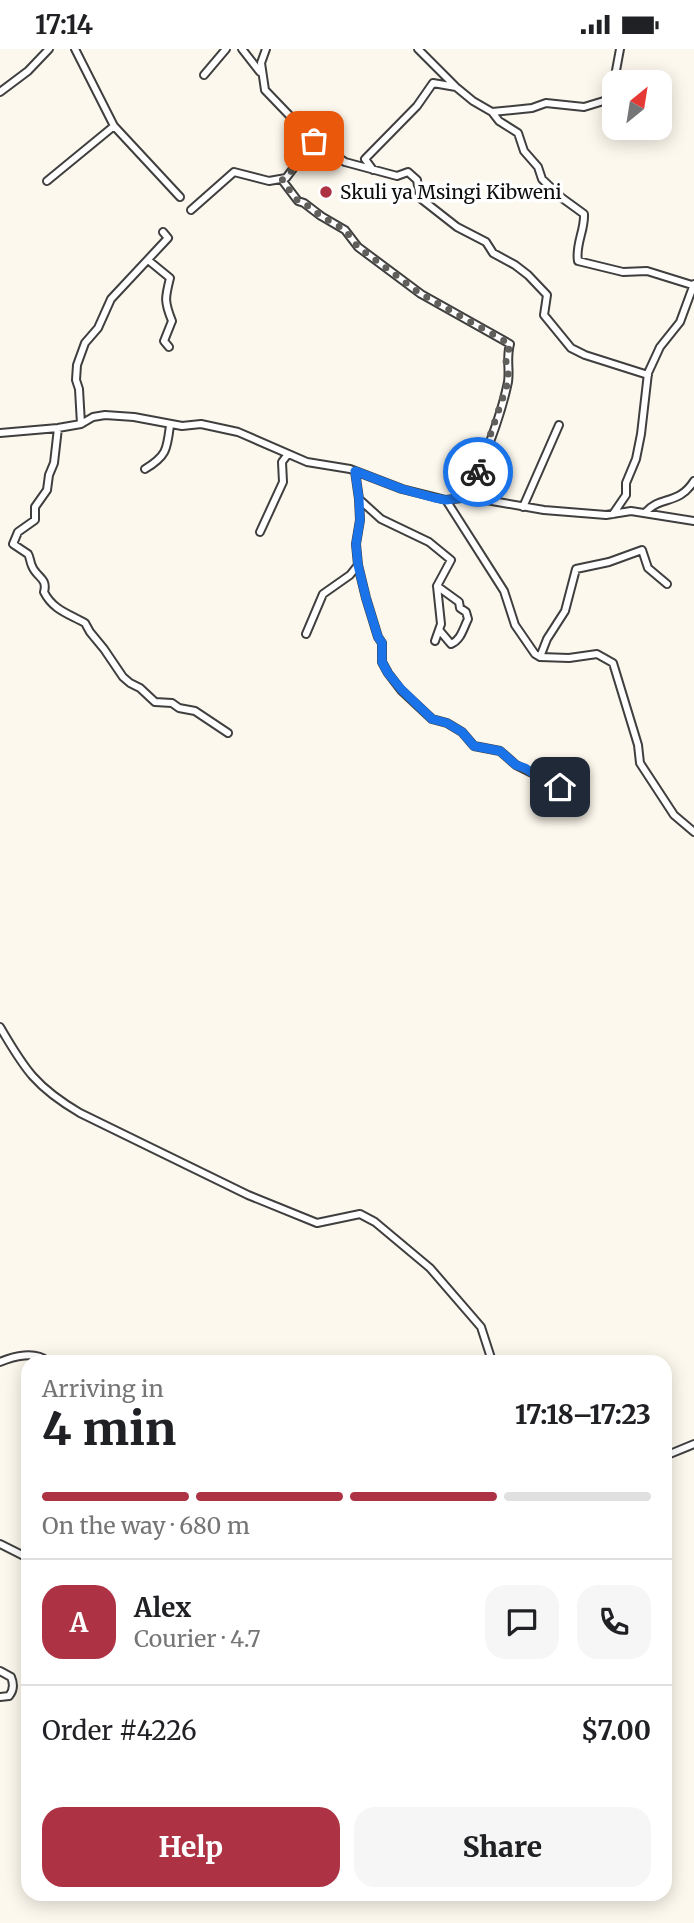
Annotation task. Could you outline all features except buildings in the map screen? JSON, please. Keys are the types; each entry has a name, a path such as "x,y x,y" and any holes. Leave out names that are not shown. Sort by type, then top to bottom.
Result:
{"street":[{"path":"0,92 28,71 49,49"},
{"path":"75,49 114,126 180,197"},
{"path":"204,75 226,49"},
{"path":"242,49 261,75"},
{"path":"266,49 261,63 265,90 314,141 345,162 374,172 397,176 408,172 417,180 420,198 457,226 486,241 496,256 515,265 547,295 544,315 571,348 648,375"},
{"path":"418,49 456,87 499,121 519,133 524,151 538,167 546,184 584,214 585,226 576,253 578,261 623,272 647,271 693,285 680,321 654,355 648,375 636,459 626,483 626,495 613,514"},
{"path":"492,113 532,108 546,103 584,107 607,100 620,49"},
{"path":"374,172 365,159 411,113 433,83 456,87"},
{"path":"47,181 114,126"},
{"path":"191,209 234,172 269,181 286,178 314,141"},
{"path":"282,180 298,201 345,230 358,247 421,294 510,344 506,361 509,379 469,497"},
{"path":"81,424 79,389 75,380 85,343 98,328 111,299 168,237 163,232"},
{"path":"148,260 170,278 164,293 172,321 164,341 169,347"},
{"path":"0,433 58,428 81,424 93,417 105,415 134,417 170,425 201,424 238,432 307,462 355,471 402,489 446,500 469,497 544,510 613,514 631,511 694,521"},
{"path":"145,469 160,460 168,445 170,425"},
{"path":"523,507 559,425"},
{"path":"58,428 54,463 47,490 35,507 35,520 18,532 13,544 28,554 32,566 44,579 44,592 50,603 85,623 130,683 155,702 172,703 179,708 195,711 228,733"},
{"path":"260,532 283,482 282,462 288,454"},
{"path":"355,471 360,520 356,544 358,565 382,643 382,662 401,689 432,719 447,723 462,732 474,746 500,751 516,765 560,787"},
{"path":"645,513 655,504 681,497 694,481"},
{"path":"359,499 381,519 429,542 451,560 437,586 440,631 435,641"},
{"path":"446,500 504,591 514,625 535,654 540,657 569,658 597,654 613,663 638,745 640,764 674,815 694,832"},
{"path":"540,657 547,639 565,611 576,569 610,562 642,550 648,568 667,584"},
{"path":"306,634 323,594 355,571 358,565"},
{"path":"437,586 459,602 468,619 459,639 452,644 440,631"},
{"path":"0,1027 23,1067 37,1083 55,1098 103,1125 248,1195 317,1223 360,1214 375,1222 430,1268 481,1327 490,1355"},
{"path":"0,1362 21,1357"},
{"path":"672,1453 694,1444"},
{"path":"0,1545 21,1555"},
{"path":"0,1671 11,1677 14,1684 9,1696 0,1697"}],"way so far":[{"path":"314,141 282,180 298,201 345,230 358,247 421,294 510,344 506,361 509,379 478,472"}],"place":[{"name":"Skuli ya Msingi Kibweni","path":"326,192"}],"route":[{"path":"478,472 469,497 446,500 402,489 355,471 360,520 356,544 358,565 382,643 382,662 396,684 432,719 447,723 462,732 474,746 500,751 516,765 560,787"}]}
